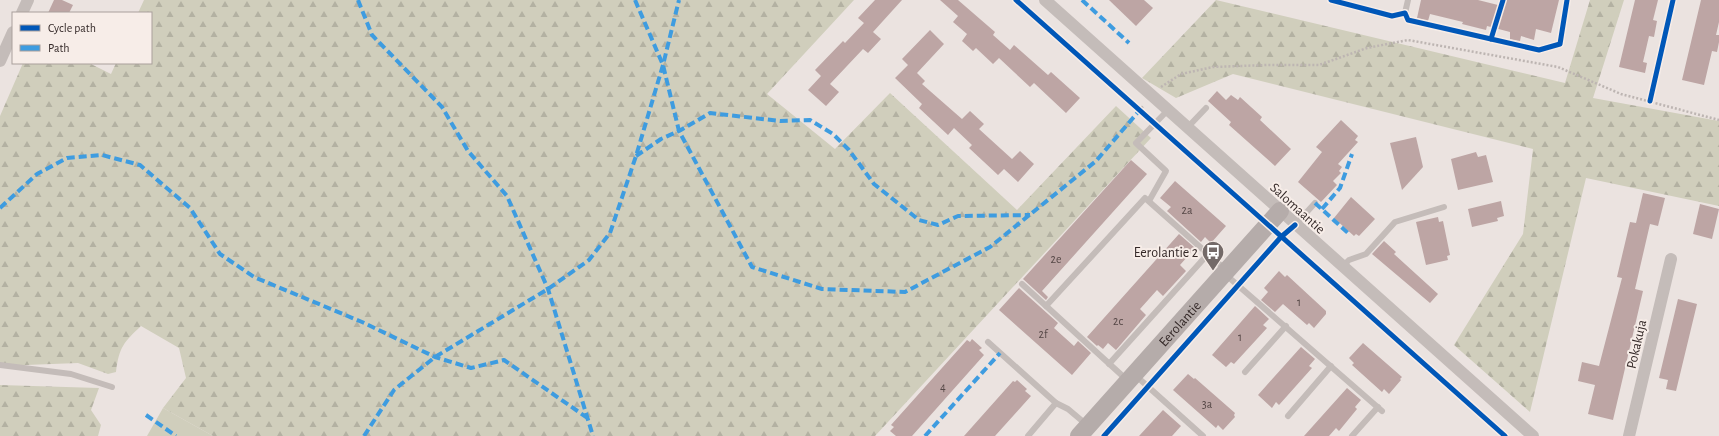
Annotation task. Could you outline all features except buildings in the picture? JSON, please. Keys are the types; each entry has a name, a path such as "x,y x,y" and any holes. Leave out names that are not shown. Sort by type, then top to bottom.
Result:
{"street":[{"path":"22,12 28,0"},
{"name":"Salomaantie","path":"1045,0 1342,267 1533,436"},
{"path":"0,61 12,34"},
{"name":"Eerolantie","path":"1084,431 1280,211"},
{"name":"Pokakuja","path":"1630,436 1671,259"}],"lane":[{"path":"1404,13 1408,0"},
{"path":"1187,128 1206,108"},
{"path":"1149,201 1166,171 1136,143 1168,110"},
{"path":"1046,306 1145,198 1380,409 1352,436"},
{"path":"1295,225 1315,203"},
{"path":"1342,267 1348,260 1366,254 1395,222 1444,207"},
{"path":"1110,364 1208,254"},
{"path":"1022,284 1110,364 1131,378 1203,436"},
{"path":"1245,372 1286,326"},
{"path":"988,342 1056,403 1068,409 1084,431"},
{"path":"0,365 71,374 112,386"},
{"path":"1288,416 1331,366"},
{"path":"1028,436 1056,403"},
{"path":"1192,436 1197,431"}],"path":[{"path":"1139,111 1162,86 1181,74 1213,67 1319,65 1367,48 1408,40 1558,67 1621,94 1719,120"},
{"path":"1650,101 1652,93"},
{"path":"1134,106 1154,125"}],"green space":[{"path":"144,0 854,0 767,94 835,149 890,93 1017,210 1116,106 1151,138 875,436 213,436 163,408 186,378 179,348 141,326 130,336 123,346 116,372 108,374 78,363 0,366 0,116 23,64 91,64 111,74 116,64 152,64 152,12 138,12"},
{"path":"1216,0 1565,83 1590,0 1624,0 1593,98 1719,121 1719,206 1586,178 1530,412 1454,345 1523,234 1533,149 1233,74 1176,98 1142,78"},
{"path":"0,385 99,388 91,410 101,425 98,436 0,436"},
{"path":"163,408 213,436 147,436"}],"marked path":[{"path":"358,0 372,35 442,107 468,151 507,196 548,289 593,436"},
{"path":"635,0 663,65 679,131 752,267 822,289 905,292 990,247 1096,161 1139,111"},
{"path":"364,436 394,390 435,357 548,289 589,260 610,233 636,156 663,65 679,0"},
{"path":"1082,0 1129,43"},
{"path":"636,156 661,139 679,131 710,113 780,121 810,120 833,134 849,150 874,184 919,220 938,225 958,216 1030,215"},
{"path":"1322,209 1340,188 1352,154"},
{"path":"0,208 37,174 67,158 102,155 140,165 190,208 220,254 254,277 362,322 435,357 471,368 504,360 589,419"},
{"path":"1315,203 1349,234"},
{"path":"925,436 1000,353"},
{"path":"146,415 176,436"}],"cycle path":[{"path":"1016,0 1505,436"},
{"path":"1331,0 1392,16 1405,13 1408,20 1491,39"},
{"path":"1503,0 1491,39 1539,50 1560,44 1567,0"},
{"path":"1650,101 1673,0"},
{"path":"1104,436 1281,237 1295,225"}],"place":[{"name":"Eerolantie 2","path":"1213,272"}]}
